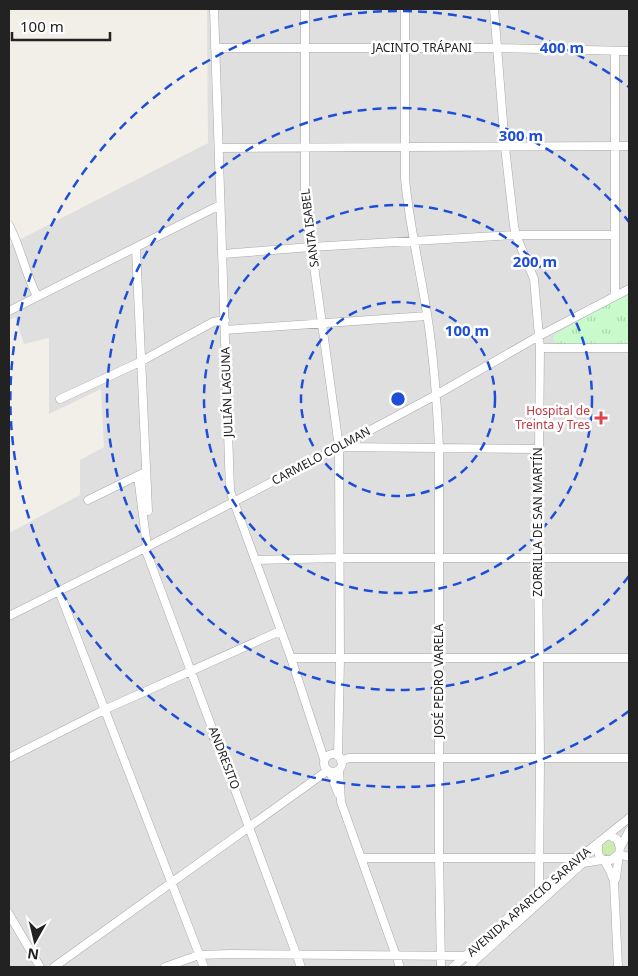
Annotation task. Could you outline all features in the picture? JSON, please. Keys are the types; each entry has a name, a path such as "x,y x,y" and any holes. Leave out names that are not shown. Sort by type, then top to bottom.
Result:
{"street":[{"name":"JULIÁN LAGUNA","path":"214,9 230,491 324,759"},
{"name":"SANTA ISABEL","path":"305,9 305,201 339,447 340,758"},
{"name":"JOSÉ PEDRO VARELA","path":"405,9 407,200 427,316 436,395 438,448 441,967"},
{"name":"ZORRILLA DE SAN MARTÍN","path":"494,9 505,147 516,236 534,279 540,348 538,449 539,890"},
{"name":"JACINTO TRÁPANI","path":"216,48 497,48 629,51"},
{"path":"615,51 615,296"},
{"path":"219,148 629,146"},
{"path":"9,311 220,205"},
{"path":"9,225 16,240 28,279 37,296"},
{"path":"223,254 311,247 516,236 615,236"},
{"path":"136,248 142,474 148,511"},
{"name":"CARMELO COLMAN","path":"9,616 146,548 339,447 436,395 539,336 629,289"},
{"path":"225,330 427,316"},
{"path":"60,399 140,362 213,322 225,320"},
{"path":"540,348 629,348"},
{"path":"339,447 538,449"},
{"path":"88,500 142,474"},
{"name":"ANDRESITO","path":"142,474 146,548 302,967"},
{"path":"255,560 339,558 629,558"},
{"path":"59,590 204,967"},
{"path":"9,758 106,709 280,631"},
{"path":"290,658 629,658"},
{"path":"400,967 341,802 329,771 324,766 324,759 332,754 340,758 629,758"},
{"path":"340,758 341,802"},
{"path":"54,967 249,826 329,771 339,770"},
{"name":"AVENIDA APARICIO SARAVIA","path":"453,967 539,890 629,818"},
{"path":"614,881 620,854 629,831"},
{"path":"608,835 617,839 620,854"},
{"path":"599,842 598,856 603,860 614,881 618,967"},
{"path":"620,854 629,858"},
{"path":"603,860 611,860 620,854"},
{"path":"362,858 578,858"},
{"name":"AVENIDA APARICIO SARAVIA","path":"471,965 583,863 603,860"},
{"path":"9,914 40,967"},
{"path":"165,967 199,955 441,955 466,956 471,965"}],"shaded area":[{"path":"207,9 629,9 629,967 9,967 9,533 80,495 80,460 104,447 101,389 49,414 49,338 24,344 15,317 9,320 9,245 208,143"}],"green space":[{"path":"626,294 629,296 629,343 557,344 553,340 554,335"},
{"path":"611,839 616,844 614,854 610,857 604,857 600,851 601,847"}],"place":[{"name":"Hospital de Treinta y Tres","path":"601,418"}]}
